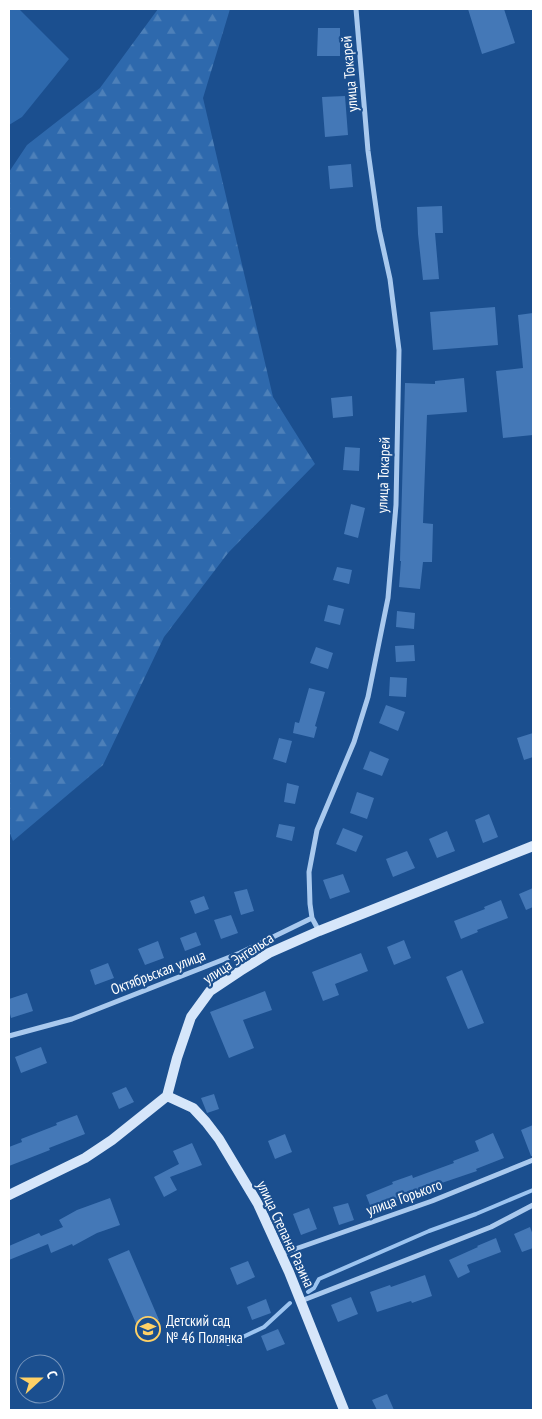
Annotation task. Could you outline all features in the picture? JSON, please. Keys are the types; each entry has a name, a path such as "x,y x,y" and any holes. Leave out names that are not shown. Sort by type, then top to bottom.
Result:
{"street":[{"name":"улица Токарей","path":"319,931 312,918 309,872 317,830 354,742 368,697 388,598 396,505 399,350 390,279 379,229 368,151 356,9"},
{"name":"улица Энгельса","path":"167,1096 191,1017 210,991 269,953 319,931 533,846"},
{"name":"Октябрьская улица","path":"9,1036 81,1016 240,953 312,918"},
{"path":"9,1195 86,1158 112,1140 167,1096"},
{"name":"улица Степана Разина","path":"167,1096 193,1108 219,1139 258,1204 281,1254 344,1410"},
{"name":"улица Горького","path":"281,1254 432,1201 533,1160"},
{"path":"301,1302 491,1227 533,1205"}],"green space":[{"path":"9,9 19,9 69,59 22,117 9,125"},
{"path":"158,9 230,9 203,98 273,397 315,464 228,553 164,637 103,765 13,841 9,831 9,172 27,145 100,88"}],"building":[{"path":"468,9 504,9 515,43 482,54"},
{"path":"318,28 340,28 340,56 317,56"},
{"path":"345,96 348,135 325,137 322,97"},
{"path":"351,164 353,187 330,189 328,166"},
{"path":"442,206 443,233 435,233 439,279 423,280 417,207"},
{"path":"495,307 498,345 433,350 430,312"},
{"path":"533,313 533,435 503,438 496,371 523,368 518,315"},
{"path":"464,378 467,412 427,415 423,523 433,524 432,562 423,562 420,589 399,587 405,383 435,384 435,381"},
{"path":"352,396 353,416 333,418 331,398"},
{"path":"345,447 360,448 359,471 343,470"},
{"path":"351,504 365,508 358,538 344,534"},
{"path":"337,567 352,570 349,584 333,580"},
{"path":"328,605 344,609 340,625 324,621"},
{"path":"397,611 415,613 414,629 396,627"},
{"path":"414,645 415,661 396,662 395,646"},
{"path":"316,647 333,653 328,669 310,663"},
{"path":"390,677 407,678 406,697 389,696"},
{"path":"309,688 325,692 315,726 317,727 314,738 293,733 295,722 299,723"},
{"path":"386,705 405,712 398,731 379,723"},
{"path":"533,733 533,757 524,760 517,738"},
{"path":"279,738 292,741 286,763 273,759"},
{"path":"370,751 389,759 382,776 363,769"},
{"path":"287,783 299,786 295,804 284,802"},
{"path":"357,792 374,798 367,819 350,813"},
{"path":"489,814 498,837 483,843 475,820"},
{"path":"279,824 295,827 292,841 276,837"},
{"path":"343,828 363,836 356,852 336,844"},
{"path":"447,831 455,851 437,858 429,839"},
{"path":"407,851 415,868 393,877 386,859"},
{"path":"343,874 350,892 330,899 323,880"},
{"path":"533,888 533,907 526,910 519,894"},
{"path":"247,889 254,911 241,915 234,892"},
{"path":"204,896 209,909 195,914 190,901"},
{"path":"501,900 508,918 477,930 478,932 461,939 454,921 485,909 484,907"},
{"path":"231,915 238,933 221,939 214,920"},
{"path":"196,932 201,945 185,951 180,938"},
{"path":"404,940 411,958 394,965 387,947"},
{"path":"158,941 164,958 145,965 138,949"},
{"path":"361,953 368,971 335,984 339,995 323,1001 312,972"},
{"path":"108,963 114,978 95,985 90,970"},
{"path":"462,970 484,1023 468,1029 446,977"},
{"path":"265,991 272,1010 243,1020 254,1048 229,1058 210,1012"},
{"path":"27,993 33,1011 11,1018 9,999"},
{"path":"41,1047 47,1063 21,1073 15,1057"},
{"path":"126,1087 134,1102 119,1109 112,1093"},
{"path":"214,1094 219,1109 207,1113 201,1098"},
{"path":"77,1115 85,1134 9,1166 9,1147 22,1142 21,1139"},
{"path":"533,1125 533,1156 531,1156 521,1130"},
{"path":"493,1133 504,1158 476,1169 477,1171 418,1191 373,1213 366,1195 393,1184 392,1182 412,1175 413,1178 454,1163 453,1161 479,1151 475,1141"},
{"path":"285,1134 292,1152 275,1159 268,1141"},
{"path":"192,1143 202,1165 170,1177 177,1190 164,1197 154,1177 179,1164 173,1151"},
{"path":"110,1198 120,1225 97,1233 73,1246 72,1244 51,1253 48,1244 9,1260 9,1246 39,1233 41,1236 63,1227 59,1220 77,1210"},
{"path":"348,1203 354,1220 339,1225 333,1207"},
{"path":"309,1208 317,1229 301,1235 293,1214"},
{"path":"530,1227 533,1235 533,1248 522,1252 514,1234"},
{"path":"496,1238 501,1252 467,1265 470,1272 458,1278 449,1260"},
{"path":"129,1250 159,1320 138,1328 108,1259"},
{"path":"248,1261 255,1277 237,1285 230,1268"},
{"path":"425,1275 432,1296 377,1312 370,1292"},
{"path":"351,1297 358,1314 338,1322 331,1305"},
{"path":"266,1299 271,1313 252,1320 247,1307"},
{"path":"278,1329 285,1344 267,1351 261,1336"},
{"path":"387,1394 394,1410 377,1410 372,1400"}],"waterway":[{"path":"308,1292 314,1288 319,1279 429,1231 533,1190"},
{"path":"228,1344 264,1327 290,1303"}],"place":[{"name":"Детский сад № 46 Полянка","path":"148,1329"}]}
